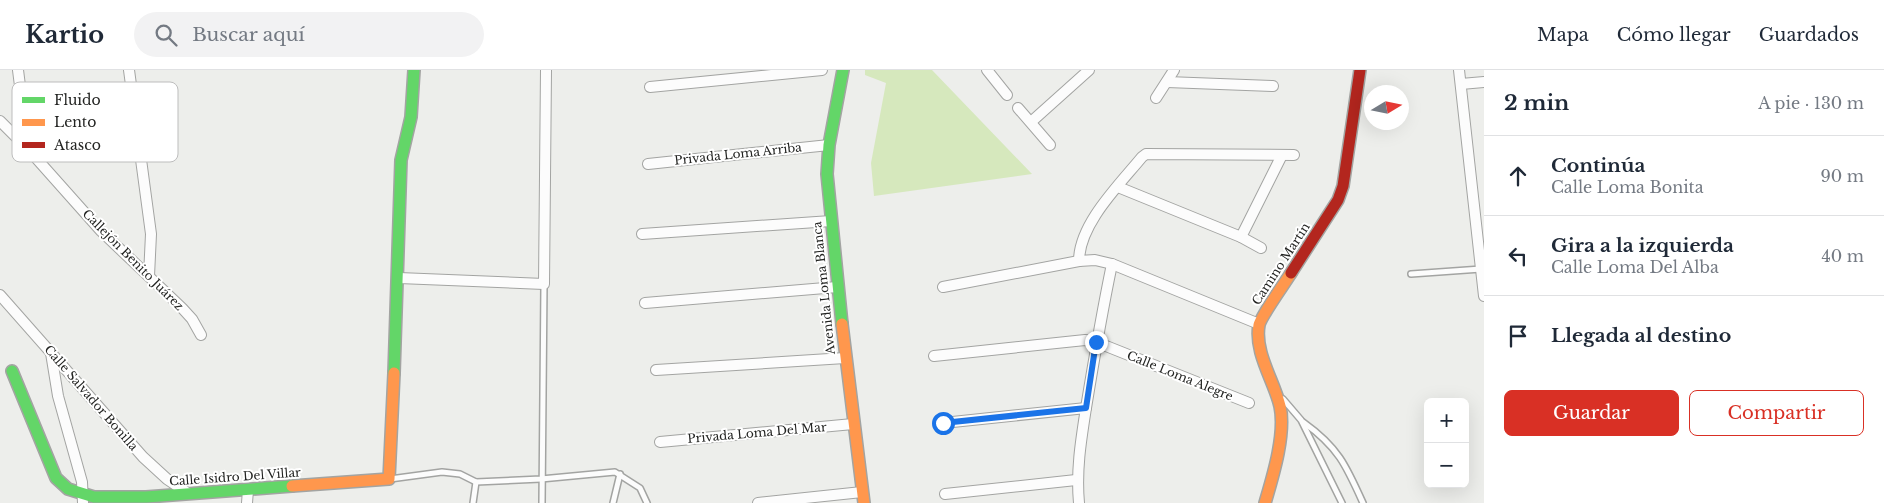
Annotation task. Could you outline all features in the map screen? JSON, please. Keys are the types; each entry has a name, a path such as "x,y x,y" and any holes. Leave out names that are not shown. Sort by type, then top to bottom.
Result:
{"street":[{"path":"389,479 399,278 401,160 411,117 414,70"},
{"path":"399,278 544,284 546,70"},
{"path":"650,87 822,70"},
{"name":"Avenida Loma Blanca","path":"842,70 828,145 826,174 845,358 863,497"},
{"path":"988,70 1007,94"},
{"path":"1031,122 1089,70"},
{"path":"1156,98 1174,70"},
{"name":"Camino Martín","path":"1265,503 1273,475 1281,428 1280,407 1261,348 1259,324 1338,200 1342,186 1360,70"},
{"path":"1459,70 1484,296"},
{"path":"1167,82 1273,86"},
{"path":"1461,84 1484,82"},
{"path":"1018,108 1050,145"},
{"name":"Callejón Benito Juárez","path":"0,121 12,133"},
{"name":"Privada Loma Arriba","path":"648,164 828,145"},
{"path":"1079,261 1079,248 1084,232 1142,156 1151,152 1294,156"},
{"path":"1241,236 1282,155"},
{"name":"Callejón Benito Juárez","path":"39,162 100,231 192,319 201,335"},
{"path":"142,162 151,234 149,276"},
{"path":"1118,187 1241,236 1261,248"},
{"path":"642,234 831,221"},
{"path":"943,287 1079,261 1095,260 1112,264 1259,324"},
{"path":"1079,503 1076,480 1096,342 1112,264"},
{"path":"645,303 837,287"},
{"name":"Calle Salvador Bonilla","path":"0,295 144,457 167,479 189,494"},
{"name":"Calle Loma Alegre","path":"934,356 1077,339 1096,342 1249,403"},
{"path":"51,352 58,396 82,482 83,499"},
{"path":"656,370 845,358"},
{"path":"12,371 56,478 83,499"},
{"path":"943,423 1086,408"},
{"name":"Privada Loma Del Mar","path":"660,442 853,424"},
{"name":"Calle Isidro Del Villar","path":"83,499 146,497 389,479"},
{"path":"945,494 1076,480"},
{"path":"247,503 248,490"},
{"path":"758,503 863,497"}],"lane":[{"path":"1412,274 1481,269"},
{"path":"542,503 544,284"},
{"path":"1276,391 1301,420 1324,437 1343,458 1363,503"},
{"path":"1301,420 1342,503"},
{"path":"389,479 442,472 460,474 476,482 542,479 607,471 620,474 640,488 647,503"},
{"path":"613,503 620,474"},
{"path":"473,503 476,482"}],"green space":[{"path":"865,70 932,70 1032,174 874,196 871,163 886,83 865,75"}],"traffic: fast":[{"path":"394,373 401,160 411,117 414,70"},
{"path":"842,324 827,174 829,145 843,70"},
{"path":"12,371 56,478 68,489 94,497 146,497 292,486"}],"traffic: slow":[{"path":"1265,503 1278,455 1281,417 1277,396 1259,346 1259,325 1268,307 1291,273"},
{"path":"842,324 864,503"},
{"path":"292,486 389,479 394,373"}],"traffic: jam":[{"path":"1291,273 1338,200 1343,186 1360,70"}],"route":[{"path":"943,423 1086,408 1096,342"}]}
